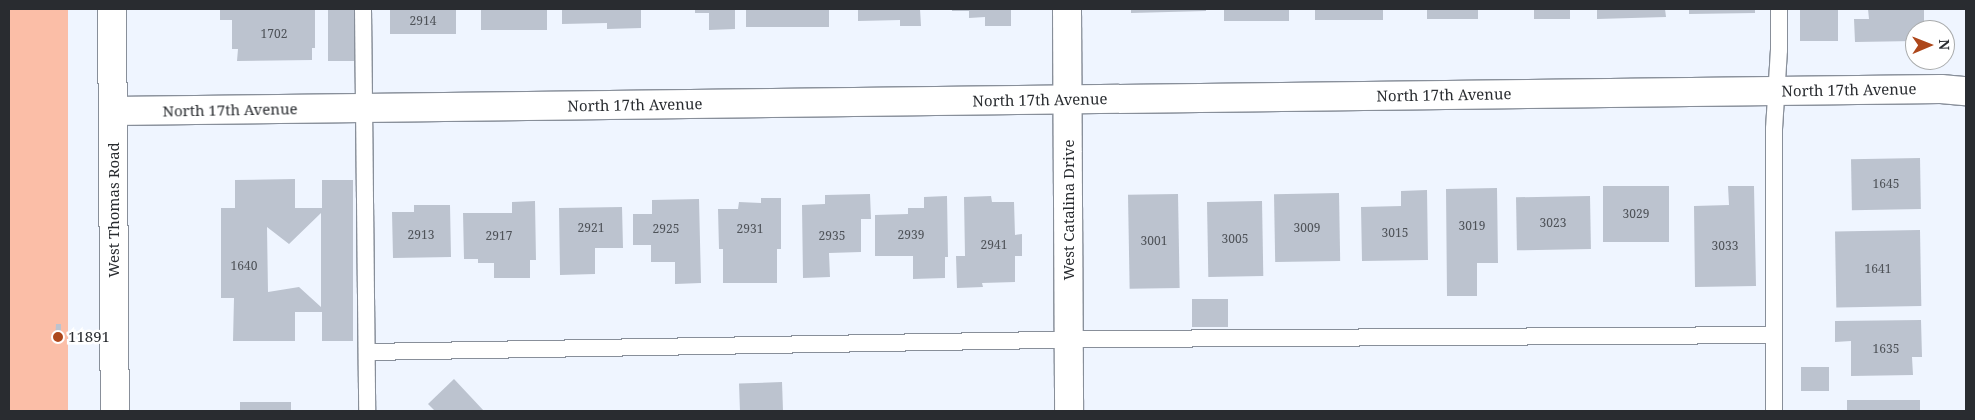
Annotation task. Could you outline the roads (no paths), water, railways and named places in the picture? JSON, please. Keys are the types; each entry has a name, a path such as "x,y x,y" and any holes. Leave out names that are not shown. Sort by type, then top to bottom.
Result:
{"street":[{"name":"West Thomas Road","path":"112,9 115,411"},
{"name":"West Catalina Drive","path":"1067,9 1069,411"},
{"name":"North 17th Avenue","path":"113,110 1966,91"}],"lane":[{"path":"363,9 367,411"},
{"path":"1774,411 1778,9"},
{"path":"367,352 1069,341 1774,335"}],"place":[{"name":"11891","path":"58,337"}]}
